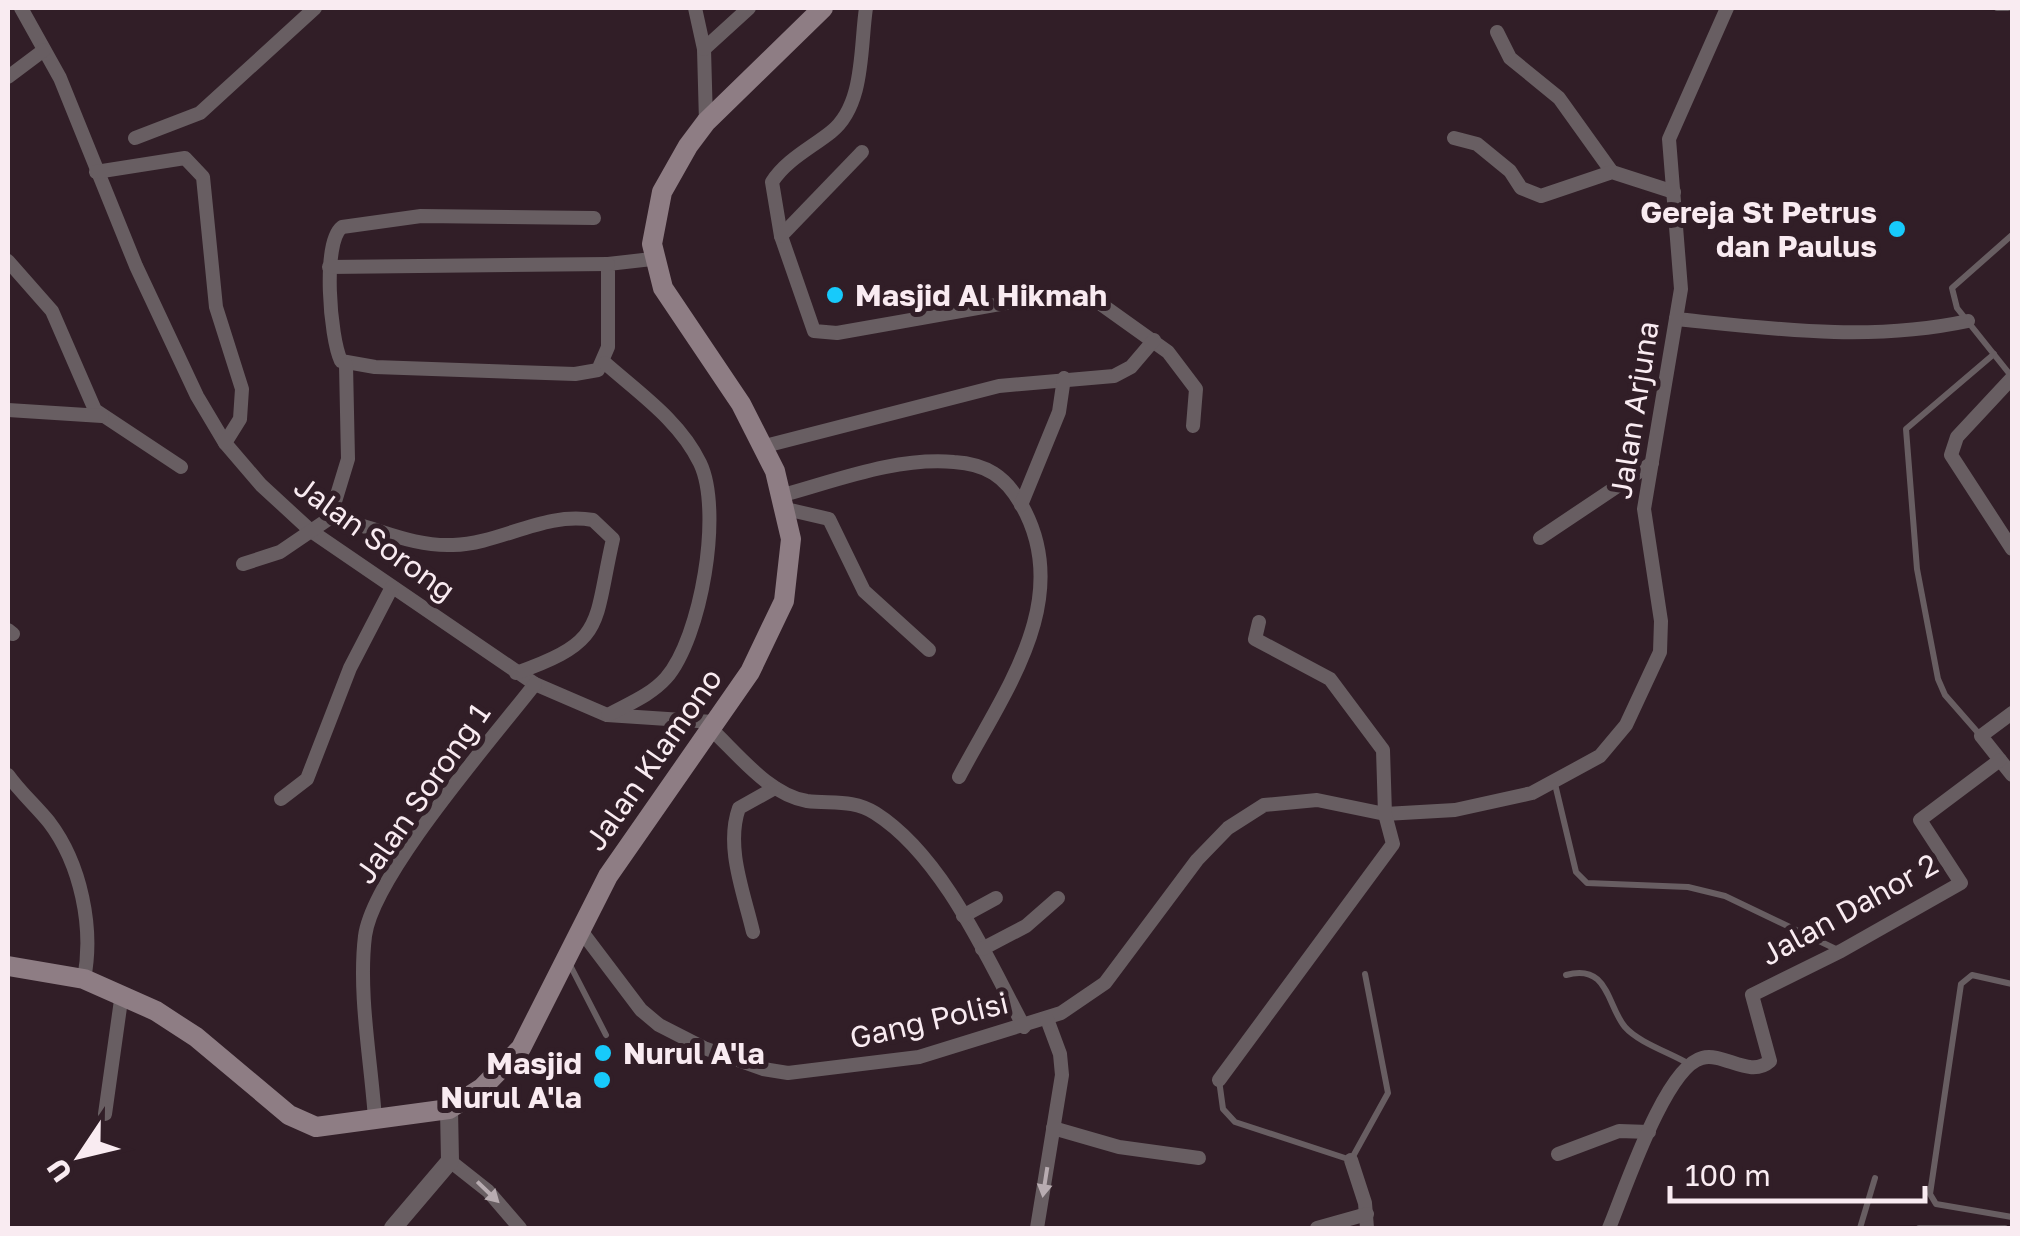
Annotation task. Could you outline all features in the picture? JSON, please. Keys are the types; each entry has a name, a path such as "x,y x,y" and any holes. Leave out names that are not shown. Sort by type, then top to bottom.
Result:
{"main road":[{"name":"Jalan Klamono","path":"8,966 84,979 122,993 186,1029 300,1122 328,1128 450,1108 482,1088 521,1048 578,928 635,833 765,649 784,601 792,557 784,502 765,446 663,288 652,259 655,210 706,122 823,8"}],"street":[{"name":"Jalan Sorong","path":"20,8 60,78 96,172 169,338 225,442 268,493 311,531 535,684 607,715 711,725"},
{"path":"135,138 200,112 316,8"},
{"path":"695,8 704,50 706,122"},
{"path":"704,50 749,8"},
{"path":"866,8 856,95 844,119 783,167 772,182 781,236 810,325 819,334 1052,295 1098,302 1154,340 1184,368 1196,390 1193,426"},
{"name":"Jalan Arjuna","path":"1047,1019 1105,983 1197,860 1251,812 1276,802 1317,800 1385,814 1455,810 1554,784 1587,766 1614,741 1660,652 1660,622 1644,535 1682,276 1669,139 1727,8"},
{"path":"1497,32 1510,58 1559,98 1612,172 1674,192"},
{"path":"8,77 44,50"},
{"path":"1454,138 1477,144 1510,171 1521,188 1541,196 1612,172"},
{"path":"781,236 862,152"},
{"path":"96,172 185,158 203,177 216,307 243,399 240,420 225,442"},
{"path":"243,564 280,552 330,518 348,459 346,365 335,342 330,267 335,232 364,221 421,216 594,218"},
{"path":"330,267 608,264 652,259"},
{"path":"8,261 52,310 75,368 102,416 181,467"},
{"path":"346,365 575,374 598,370 605,362 608,264"},
{"path":"1676,319 1843,334 1928,329 1968,321"},
{"path":"765,446 1000,386 1120,374 1154,340"},
{"path":"605,362 671,421 687,441 708,484 713,518 682,654 650,692 607,715"},
{"path":"1021,505 1060,412 1064,378"},
{"path":"2012,378 1957,436 1951,455 2012,550"},
{"path":"8,410 102,416"},
{"path":"784,502 903,463 956,462 993,471 1021,505 1042,559 1039,602 1020,664 959,778"},
{"path":"1540,538 1652,463"},
{"path":"784,502 830,519 864,591 929,650"},
{"path":"330,518 390,538 450,546 565,520 582,518 604,526 613,538 585,640 568,654 516,673"},
{"path":"281,799 308,779 350,668 392,587"},
{"path":"1219,1080 1392,848 1385,814 1386,760 1382,750 1335,684 1289,654 1255,639 1258,622"},
{"name":"Jalan Sorong 1","path":"375,1118 364,952 368,923 392,874 535,684"},
{"path":"2012,713 1981,736 2012,775"},
{"path":"711,725 775,788 805,801 838,801 872,811 911,844 963,916 1024,1027"},
{"name":"Jalan Dahor 2","path":"1690,1064 1706,1057 1754,1068 1765,1066 1771,1053 1752,995 1841,951 1960,883 1920,820 2000,760"},
{"path":"8,774 51,824 81,896 90,940 84,979"},
{"path":"753,932 738,868 734,826 739,808 775,788"},
{"path":"963,916 996,898"},
{"path":"982,949 1026,926 1058,898"},
{"name":"Gang Polisi","path":"578,928 641,1010 659,1026 763,1070 808,1072 919,1057 1047,1019"},
{"path":"105,1114 122,993"},
{"path":"1037,1228 1062,1065 1047,1019"},
{"path":"1609,1228 1666,1097 1690,1064"},
{"path":"393,1228 450,1160 450,1108"},
{"path":"1053,1128 1118,1146 1199,1158"},
{"path":"1558,1154 1619,1131 1650,1132"},
{"path":"450,1160 488,1190 520,1228"},
{"path":"1317,1228 1367,1221 1350,1160"}],"lane":[{"path":"1998,8 2008,8"},
{"path":"2012,235 1952,288 1957,308 2012,378"},
{"path":"1981,736 1945,696 1938,679 1917,569 1906,429 1994,354"},
{"path":"1554,784 1576,872 1587,883 1688,887 1725,896 1806,938 1841,951"},
{"path":"564,955 606,1035"},
{"path":"1566,975 1579,972 1592,977 1613,998 1628,1031 1690,1064"},
{"path":"1219,1080 1223,1109 1235,1122 1350,1160 1388,1093 1365,974"},
{"path":"2012,984 1972,975 1961,984 1930,1194 1936,1204 2012,1218"},
{"path":"1860,1228 1875,1178"},
{"path":"1919,1228 2004,1228"}],"place":[{"name":"Gereja St Petrus dan Paulus","path":"1897,229"},
{"name":"Masjid Al Hikmah","path":"835,295"},
{"name":"Nurul A'la","path":"603,1053"},
{"name":"Masjid Nurul A'la","path":"602,1080"}]}
